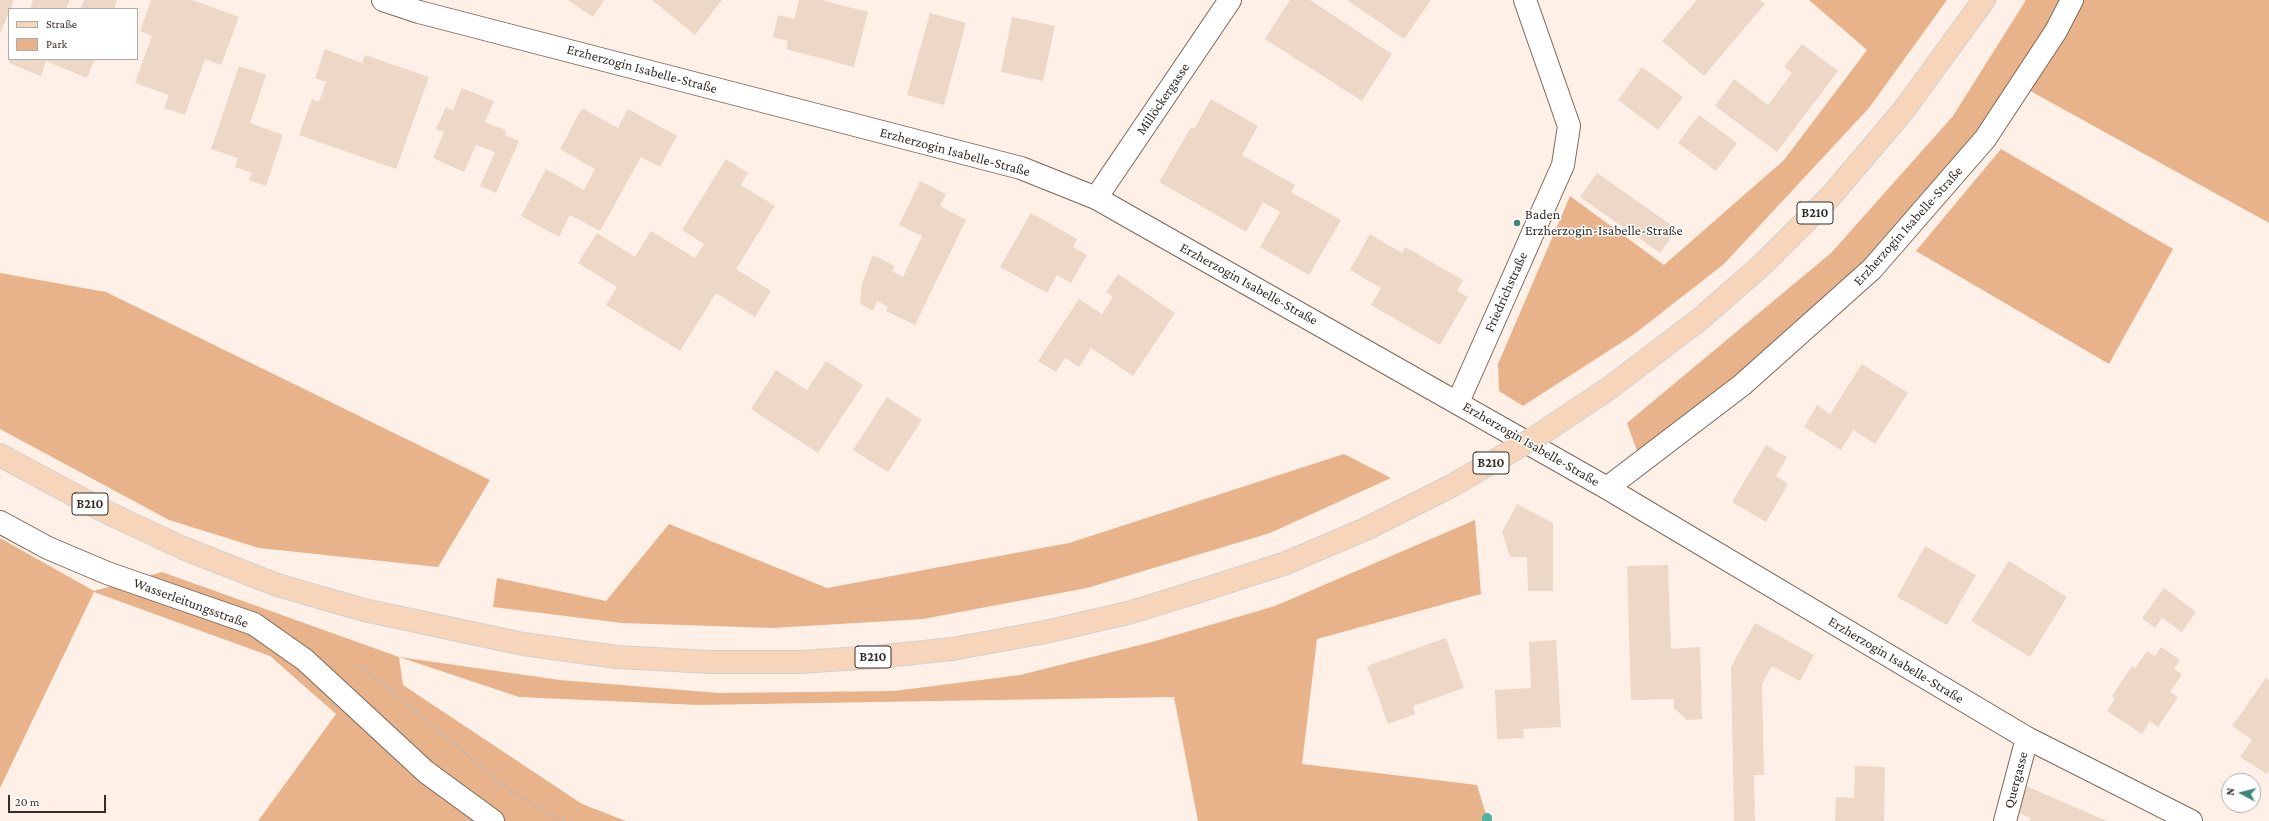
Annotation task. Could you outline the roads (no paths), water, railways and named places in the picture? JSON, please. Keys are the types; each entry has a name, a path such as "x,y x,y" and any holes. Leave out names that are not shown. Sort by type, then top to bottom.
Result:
{"main road":[{"name":"B210","path":"0,455 104,511 183,548 277,585 349,606 444,628 523,644 617,656 710,662 798,662 876,657 952,649 1045,632 1128,613 1286,563 1368,528 1453,485 1519,447 1608,389 1699,320 1763,264 1830,197 1903,111 1984,0"}],"street":[{"name":"Erzherzogin Isabelle-Straße","path":"383,0 419,12 1021,168 1096,198 1458,402 1606,488 2027,738 2179,818"},
{"name":"Millöckergasse","path":"1096,198 1230,0"},
{"name":"Friedrichstraße","path":"1458,402 1563,165 1569,126 1525,0"},
{"name":"Erzherzogin Isabelle-Straße","path":"1606,488 1742,385 1872,269 1985,139 2056,31 2072,0"},
{"name":"Wasserleitungsstraße","path":"0,522 48,548 107,573 254,624 305,660 426,772 493,821"},
{"name":"Quergasse","path":"2005,821 2027,738"}],"place":[{"name":"Baden Erzherzogin-Isabelle-Straße","path":"1517,223"}]}
